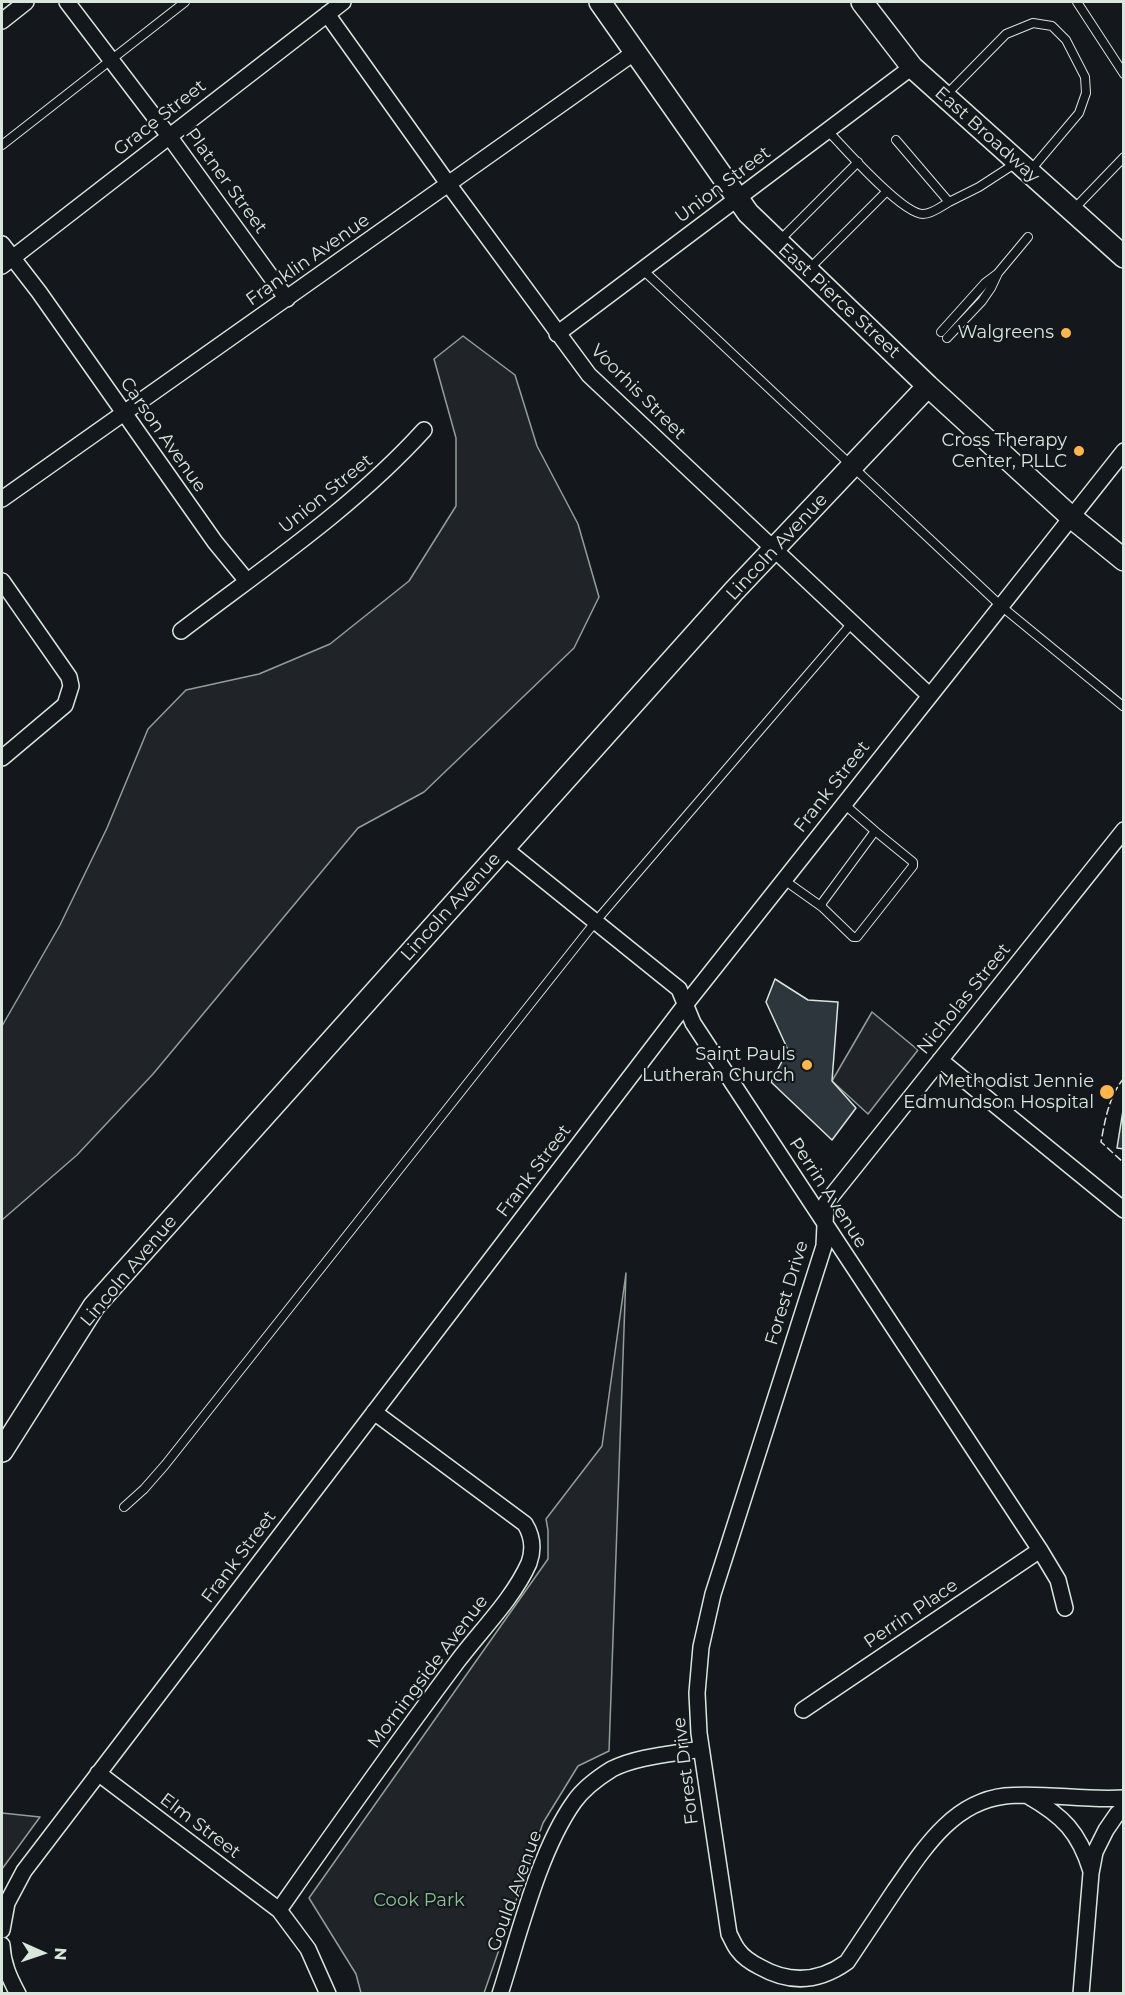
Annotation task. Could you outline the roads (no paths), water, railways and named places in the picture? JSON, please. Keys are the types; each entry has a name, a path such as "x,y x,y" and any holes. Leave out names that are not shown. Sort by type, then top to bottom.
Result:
{"street":[{"path":"2,21 26,2"},
{"name":"Platner Street","path":"67,2 169,136 287,299"},
{"name":"Grace Street","path":"7,262 343,2"},
{"name":"East Pierce Street","path":"600,2 748,213 928,386 1071,517 1124,560"},
{"name":"East Broadway","path":"862,2 912,67 1124,256"},
{"name":"Voorhis Street","path":"327,14 589,375 929,695"},
{"name":"Franklin Avenue","path":"2,499 635,52"},
{"name":"Union Street","path":"558,334 912,67"},
{"name":"Carson Avenue","path":"2,244 7,262 39,292 215,542 247,581"},
{"name":"Lincoln Avenue","path":"2,1450 94,1306 774,549 928,386"},
{"name":"Union Street","path":"247,581 351,502 424,430"},
{"name":"Frank Street","path":"2,1930 7,1903 24,1871 98,1773 685,1005 1124,451"},
{"path":"2,581 69,677 71,686 65,705 2,758"},
{"path":"181,631 247,581"},
{"name":"Nicholas Street","path":"824,1224 826,1203 1122,836"},
{"name":"Perrin Avenue","path":"504,848 679,989 693,1023 1040,1550 1058,1580 1065,1608"},
{"path":"940,1060 1124,1210"},
{"name":"Forest Drive","path":"824,1224 824,1246 710,1605 700,1647 697,1692 701,1749 729,1934 738,1951 750,1962 773,1974 799,1980 816,1978 834,1972 847,1962 916,1860 943,1827 978,1802 992,1798 1025,1795 1124,1798"},
{"name":"Morningside Avenue","path":"279,1910 457,1662 512,1592 532,1552 532,1541 525,1524 374,1412"},
{"name":"Perrin Place","path":"803,1710 1040,1550"},
{"name":"Gould Avenue","path":"500,1994 542,1866 574,1802 600,1777 624,1764 701,1749"},
{"name":"Elm Street","path":"98,1773 279,1910"},
{"path":"1025,1795 1051,1809 1063,1820 1082,1845 1091,1873"},
{"path":"1081,1994 1091,1873 1095,1852 1116,1814 1124,1808"},
{"path":"279,1910 308,1949 328,1994"},
{"path":"2,1945 7,1974 18,1994"}],"lane":[{"path":"2,145 185,2"},
{"path":"1077,2 1124,74"},
{"path":"828,131 887,191 921,214 928,213 1023,167 1080,112 1086,93 1085,77 1066,40 1052,26 1032,23 1006,34 944,96"},
{"path":"896,140 949,202"},
{"path":"1072,211 1124,157"},
{"path":"777,243 858,162"},
{"path":"807,271 887,191"},
{"path":"944,335 982,301 998,273 1028,237"},
{"path":"643,270 1001,606 1124,707"},
{"path":"124,1507 165,1465 596,921 852,622"},
{"path":"784,880 822,907 853,937 857,937 913,867 913,862 909,858 843,804"},
{"path":"822,907 822,903 874,831"}],"place":[{"name":"Walgreens","path":"1066,333"},
{"name":"Cross Therapy Center, PLLC","path":"1079,451"},
{"name":"Saint Pauls Lutheran Church","path":"807,1065"},
{"name":"Methodist Jennie Edmundson Hospital","path":"1107,1092"}],"park label":[{"name":"Cook Park","path":"419,1901"}]}
